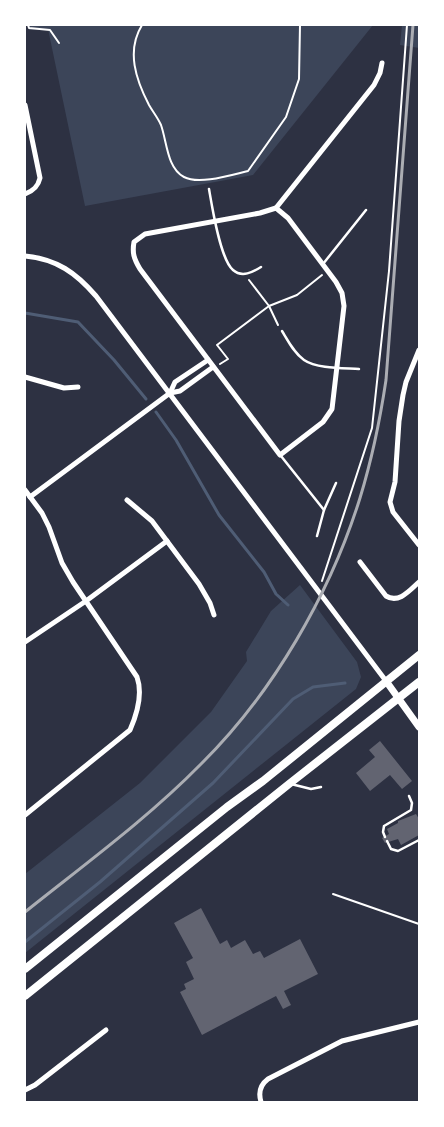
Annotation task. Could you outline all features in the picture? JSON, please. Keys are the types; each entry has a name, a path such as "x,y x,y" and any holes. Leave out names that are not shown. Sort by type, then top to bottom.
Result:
{"main road":[{"path":"25,969 419,655"},
{"path":"25,996 419,682"}],"street":[{"path":"276,208 288,218 323,264 339,288 344,306 332,409 328,416 280,455 140,268 134,259 134,242 145,234 215,222 276,208 374,85 380,73 382,62"},
{"path":"25,105 40,178 34,189 25,194"},
{"path":"25,256 54,263 76,274 96,296 419,727"},
{"path":"419,350 403,394 399,421 395,482 390,502 393,512 419,545"},
{"path":"170,393 175,382 208,360"},
{"path":"30,496 170,393 180,391 214,367"},
{"path":"25,377 64,388 78,388"},
{"path":"25,490 49,527 62,563 137,677 140,690 136,714 130,730 25,815"},
{"path":"126,500 146,514 200,584 214,615"},
{"path":"25,642 86,601 167,541"},
{"path":"360,562 386,596 392,599 399,598 419,582"},
{"path":"261,1102 259,1092 264,1082 329,1047 355,1036 419,1022"},
{"path":"25,1090 35,1086 106,1030"}],"lane":[{"path":"209,189 215,222 224,253 233,271 244,274 262,268"},
{"path":"323,264 366,210"},
{"path":"282,332 304,360 314,364 360,369"},
{"path":"280,455 324,510"},
{"path":"317,536 324,510 336,483"},
{"path":"289,784 311,789 321,787"},
{"path":"385,837 382,832 384,826 411,810 412,803 409,796"},
{"path":"388,841 391,849 398,851 419,840"}],"path":[{"path":"28,25 29,28 50,30 59,43"},
{"path":"142,25 135,36 136,76 149,106 160,124 171,162 181,176 191,180 220,177 248,171 286,117 300,78 300,25"},
{"path":"318,590 372,428 389,271 407,25"},
{"path":"244,274 269,306 282,332"},
{"path":"214,367 228,359 217,345 269,306 297,295 313,282"},
{"path":"333,894 419,924"}],"shaded area":[{"path":"28,25 373,25 253,175 85,206 48,29 29,30"},
{"path":"402,25 419,25 419,48 400,45"},
{"path":"300,585 357,662 361,677 356,689 25,953 25,874 140,783 211,712 247,661 246,652 271,611"}],"building":[{"path":"380,741 412,781 402,789 390,775 370,791 356,773 375,757 369,750"},
{"path":"416,814 419,819 419,835 401,845 398,839 385,843 382,838 389,834 387,829 398,823 398,821"},
{"path":"201,908 220,944 227,940 231,948 245,940 253,954 260,951 264,958 300,939 318,974 284,991 291,1005 283,1009 276,996 202,1035 180,992 186,989 184,984 194,979 186,962 193,958 174,923"}],"waterway":[{"path":"25,313 78,322 114,360 146,399"},
{"path":"156,412 176,440 219,515 264,572 276,594 288,605"},
{"path":"25,942 100,882 213,783 293,699 313,687 345,683"}],"railway":[{"path":"25,912 159,804 227,736 275,674 315,606 333,570 360,498 375,439 386,380 413,25"}]}
